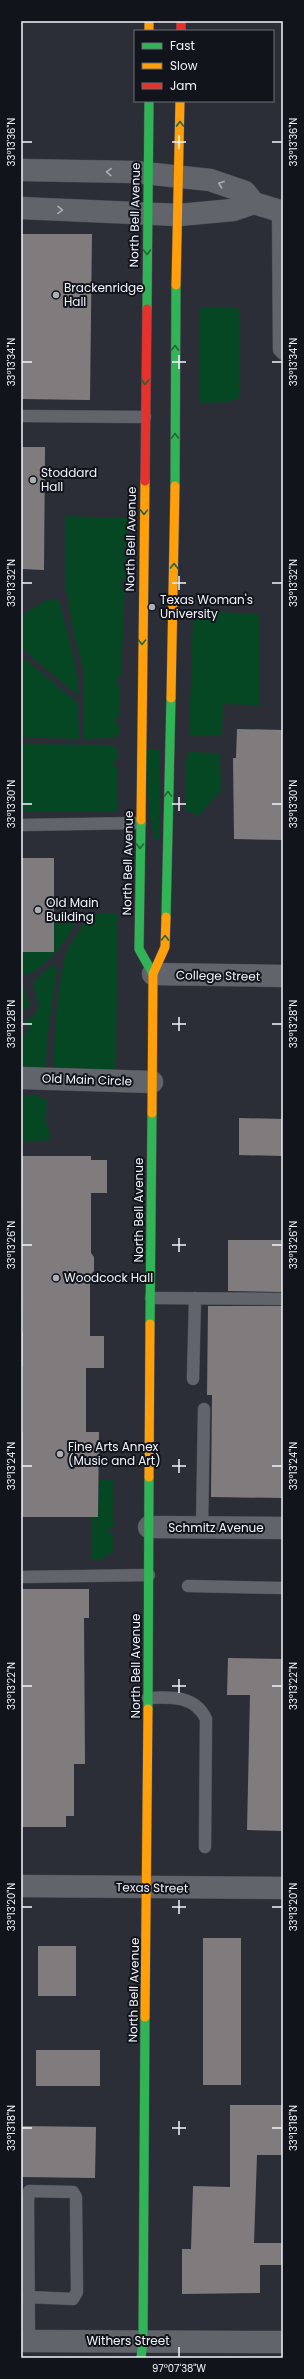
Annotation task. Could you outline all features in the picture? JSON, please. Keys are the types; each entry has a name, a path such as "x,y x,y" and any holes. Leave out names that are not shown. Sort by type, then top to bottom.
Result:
{"main road":[{"name":"North Bell Avenue","path":"149,102 139,949 153,974"},
{"name":"North Bell Avenue","path":"142,2349 147,1888 153,974 165,947 175,501 175,319 179,215 180,102"}],"street":[{"path":"21,170 148,173 179,175 210,180 245,192 254,203 281,212"},
{"path":"21,208 179,215 233,210 254,203"},
{"name":"College Street","path":"153,974 283,976"},
{"name":"Old Main Circle","path":"21,1078 152,1082"},
{"name":"Schmitz Avenue","path":"149,1527 283,1528"},
{"name":"Texas Street","path":"21,1886 283,1888"},
{"name":"Withers Street","path":"25,2341 142,2349 283,2342"}],"lane":[{"path":"281,212 280,350 283,354"},
{"path":"21,416 145,417"},
{"path":"21,825 140,823"},
{"path":"151,1298 283,1299"},
{"path":"193,1379 195,1298"},
{"path":"202,1528 204,1409"},
{"path":"21,1577 149,1575"},
{"path":"188,1586 283,1588"},
{"path":"148,1698 180,1697 196,1706 206,1719 205,1847"},
{"path":"25,2298 74,2299 78,2292 76,2197 73,2192 29,2192 25,2298 25,2341"}],"green space":[{"path":"199,308 237,308 240,310 240,394 239,397 231,402 199,403"},
{"path":"66,516 128,518 127,547 123,547 123,554 126,554 126,580 122,580 122,587 125,587 121,676 117,676 117,683 120,683 119,718 115,718 115,724 119,724 119,734 113,738 84,739 83,668 74,636 65,582"},
{"path":"53,599 59,601 66,625 74,660 79,696 21,648 21,615 45,601"},
{"path":"195,611 259,614 259,705 223,704 222,735 189,735 193,617"},
{"path":"21,656 78,703 79,739 21,737"},
{"path":"21,744 113,745 118,750 118,760 114,761 115,767 118,767 117,811 21,812"},
{"path":"145,750 160,750 159,840 155,840 150,819"},
{"path":"189,752 220,753 221,791 196,818 195,813 186,812 186,760"},
{"path":"87,913 118,913 116,1070 56,1069 54,1065 60,980 70,944 80,931"},
{"path":"54,916 78,916 70,933 48,961 30,973 21,976 21,952 54,952"},
{"path":"51,966 55,966 57,970 47,1038 46,1064 45,1067 21,1067 21,1036 29,1031 24,1023 35,1014 39,1007 33,982"},
{"path":"21,984 24,986 30,1006 21,1013"},
{"path":"21,1095 36,1095 47,1100 46,1121 51,1140 21,1142"},
{"path":"21,1201 23,1201 23,1247 21,1247"},
{"path":"22,1280 23,1326 21,1326"},
{"path":"21,1366 23,1366 23,1401 21,1401"},
{"path":"99,1480 114,1480 114,1527 110,1528 110,1534 114,1534 114,1552 101,1559 91,1560 91,1517 98,1516"}],"building":[{"name":"Brackenridge Hall","path":"21,234 92,234 90,400 21,399"},
{"name":"Stoddard Hall","path":"21,447 45,447 44,570 21,569"},
{"path":"237,729 283,730 283,840 234,839 233,758 236,758"},
{"name":"Old Main Building","path":"21,858 54,858 54,952 21,952"},
{"path":"239,1118 283,1119 283,1156 239,1155"},
{"name":"Woodcock Hall","path":"22,1156 91,1156 91,1160 107,1160 107,1193 91,1193 91,1253 94,1257 94,1271 90,1275 90,1336 104,1336 104,1368 86,1368 86,1432 99,1432 98,1517 21,1517 21,1432 23,1432 23,1366 21,1366 21,1332 23,1332"},
{"path":"228,1240 283,1240 283,1292 228,1291"},
{"path":"208,1306 283,1306 283,1498 211,1497 212,1395 207,1395"},
{"path":"21,1589 89,1589 89,1618 84,1618 85,1764 74,1764 74,1816 66,1816 66,1827 21,1827"},
{"path":"228,1658 283,1659 283,1831 247,1830 250,1695 227,1695"},
{"path":"203,1938 241,1938 241,2085 203,2085"},
{"path":"38,1946 76,1946 76,1996 38,1996"},
{"path":"36,2050 100,2050 100,2086 36,2086"},
{"path":"230,2105 283,2105 283,2155 257,2155 254,2243 283,2243 283,2265 260,2265 260,2293 182,2294 182,2249 191,2249 193,2186 230,2187"},
{"path":"21,2126 96,2127 95,2178 21,2177"}],"traffic: fast":[{"path":"147,309 149,102"},
{"path":"175,486 176,285"},
{"path":"166,917 171,698"},
{"path":"141,820 139,949 153,974"},
{"path":"150,1324 152,1113"},
{"path":"148,1709 149,1477"},
{"path":"141,2358 143,2341 145,2017"}],"traffic: slow":[{"path":"149,21 149,30"},
{"path":"176,285 180,102"},
{"path":"141,820 145,481"},
{"path":"171,698 175,486"},
{"path":"152,1113 153,974 165,947 166,917"},
{"path":"149,1477 150,1324"},
{"path":"145,2017 148,1709"}],"traffic: jam":[{"path":"181,21 181,30"},
{"path":"145,481 147,309"}],"place":[{"name":"Brackenridge Hall","path":"56,295"},
{"name":"Stoddard Hall","path":"33,480"},
{"name":"Texas Woman's University","path":"152,607"},
{"name":"Old Main Building","path":"38,910"},
{"name":"Woodcock Hall","path":"56,1278"},
{"name":"Fine Arts Annex (Music and Art)","path":"60,1454"}]}
